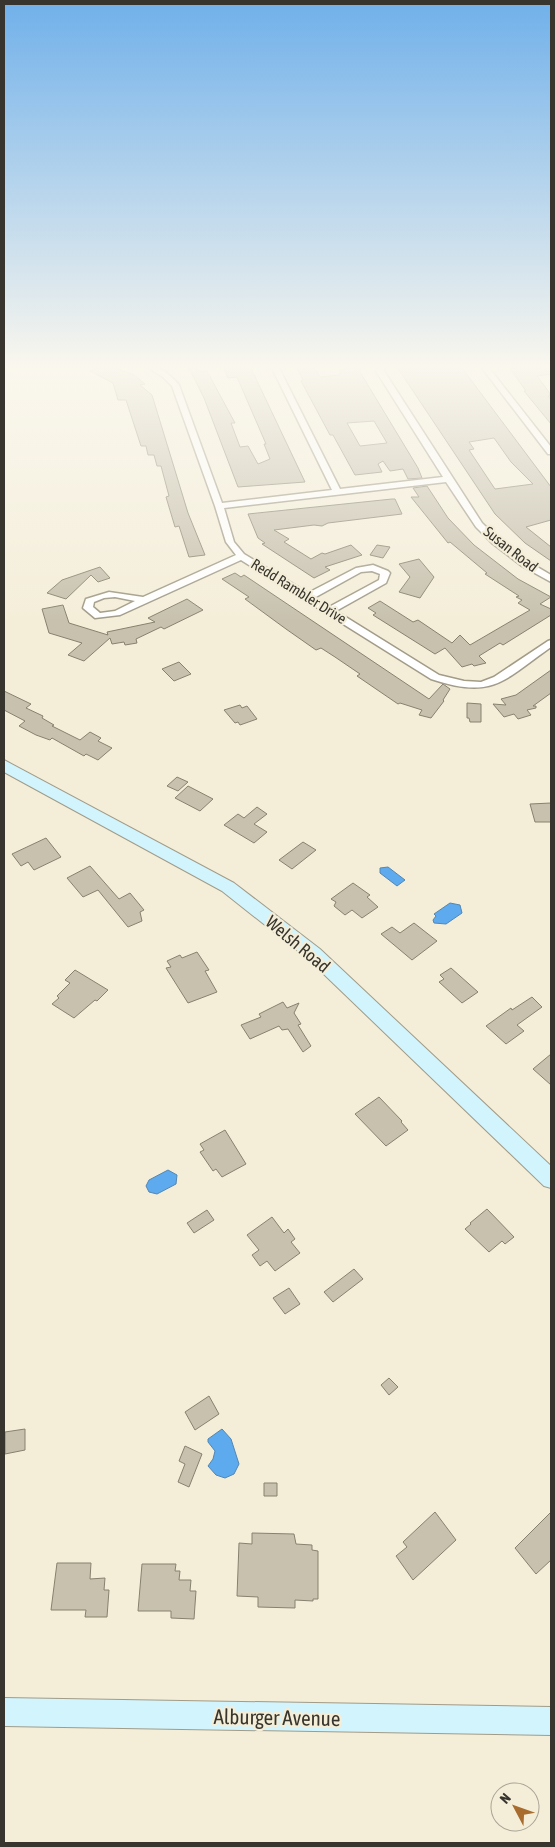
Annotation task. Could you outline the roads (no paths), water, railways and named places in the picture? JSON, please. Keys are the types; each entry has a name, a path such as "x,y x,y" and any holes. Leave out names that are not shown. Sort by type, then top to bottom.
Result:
{"main road":[{"name":"Welsh Road","path":"4,765 228,887 314,954 551,1179"},
{"name":"Alburger Avenue","path":"4,1712 551,1721"}],"street":[{"name":"Redd Rambler Drive","path":"199,450 230,542 242,556 435,676 463,684 483,685 499,678 551,643"},
{"path":"316,450 337,491"},
{"name":"Susan Road","path":"430,450 479,524 495,541 525,564 551,579"},
{"path":"219,506 448,479"},
{"path":"142,600 118,594 102,594 89,601 88,608 98,616 117,613 242,556"},
{"path":"308,597 359,570 374,568 385,574 384,581 330,610"}],"water":[{"path":"388,867 405,880 397,886 380,873 380,868"},
{"path":"450,903 460,905 462,913 446,924 434,923 433,920 436,916 434,914"},
{"path":"168,1170 177,1175 176,1184 157,1194 149,1192 146,1186 149,1180"},
{"path":"222,1429 231,1439 239,1464 234,1474 225,1478 216,1475 208,1466 213,1459 215,1451 208,1442 208,1439"}]}
